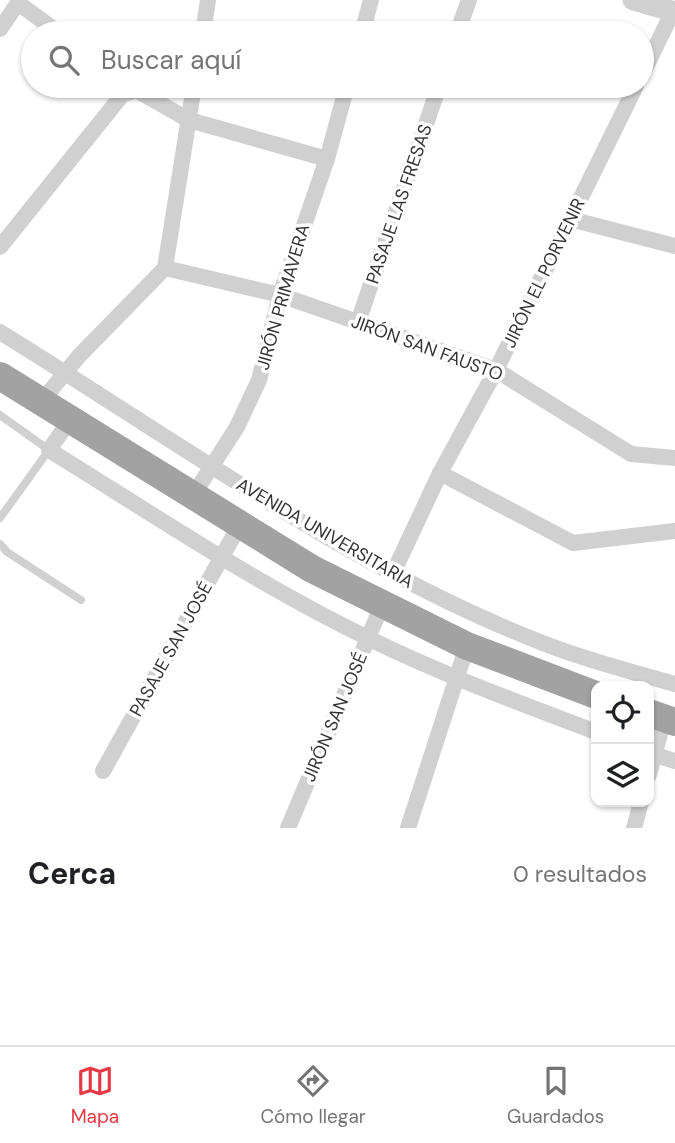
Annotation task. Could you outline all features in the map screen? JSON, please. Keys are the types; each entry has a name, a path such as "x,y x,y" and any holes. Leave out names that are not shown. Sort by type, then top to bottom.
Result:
{"highway":[{"path":"0,376 239,526 382,606 467,646 591,693"}],"street":[{"path":"204,21 208,0"},
{"path":"365,21 371,0"},
{"path":"461,21 469,0"},
{"path":"633,0 674,12 654,51"},
{"path":"0,29 19,1 44,21"},
{"path":"0,247 120,98"},
{"path":"150,98 189,120 327,159"},
{"path":"41,402 65,372 165,268 192,98"},
{"name":"JIRÓN PRIMAVERA","path":"192,497 237,427 259,380 280,295 327,159 344,98"},
{"name":"PASAJE LAS FRESAS","path":"358,322 435,98"},
{"name":"JIRÓN EL PORVENIR","path":"394,571 440,473 496,370 630,98"},
{"path":"570,219 675,246"},
{"name":"JIRÓN SAN FAUSTO","path":"165,268 280,295 496,370 631,454 675,458"},
{"name":"AVENIDA UNIVERSITARIA","path":"0,332 253,493 421,587 548,645 675,684"},
{"path":"70,420 49,450 222,557 368,638 454,678 591,730"},
{"path":"440,473 573,543 675,531"},
{"name":"PASAJE SAN JOSÉ","path":"103,771 239,526"},
{"name":"JIRÓN SAN JOSÉ","path":"288,828 382,606"},
{"path":"408,828 454,678 467,646"},
{"path":"654,747 662,718"},
{"path":"654,755 675,761"},
{"path":"634,828 640,807"}],"lane":[{"path":"0,415 49,450 0,518"},
{"path":"0,544 7,552 81,600"}]}
